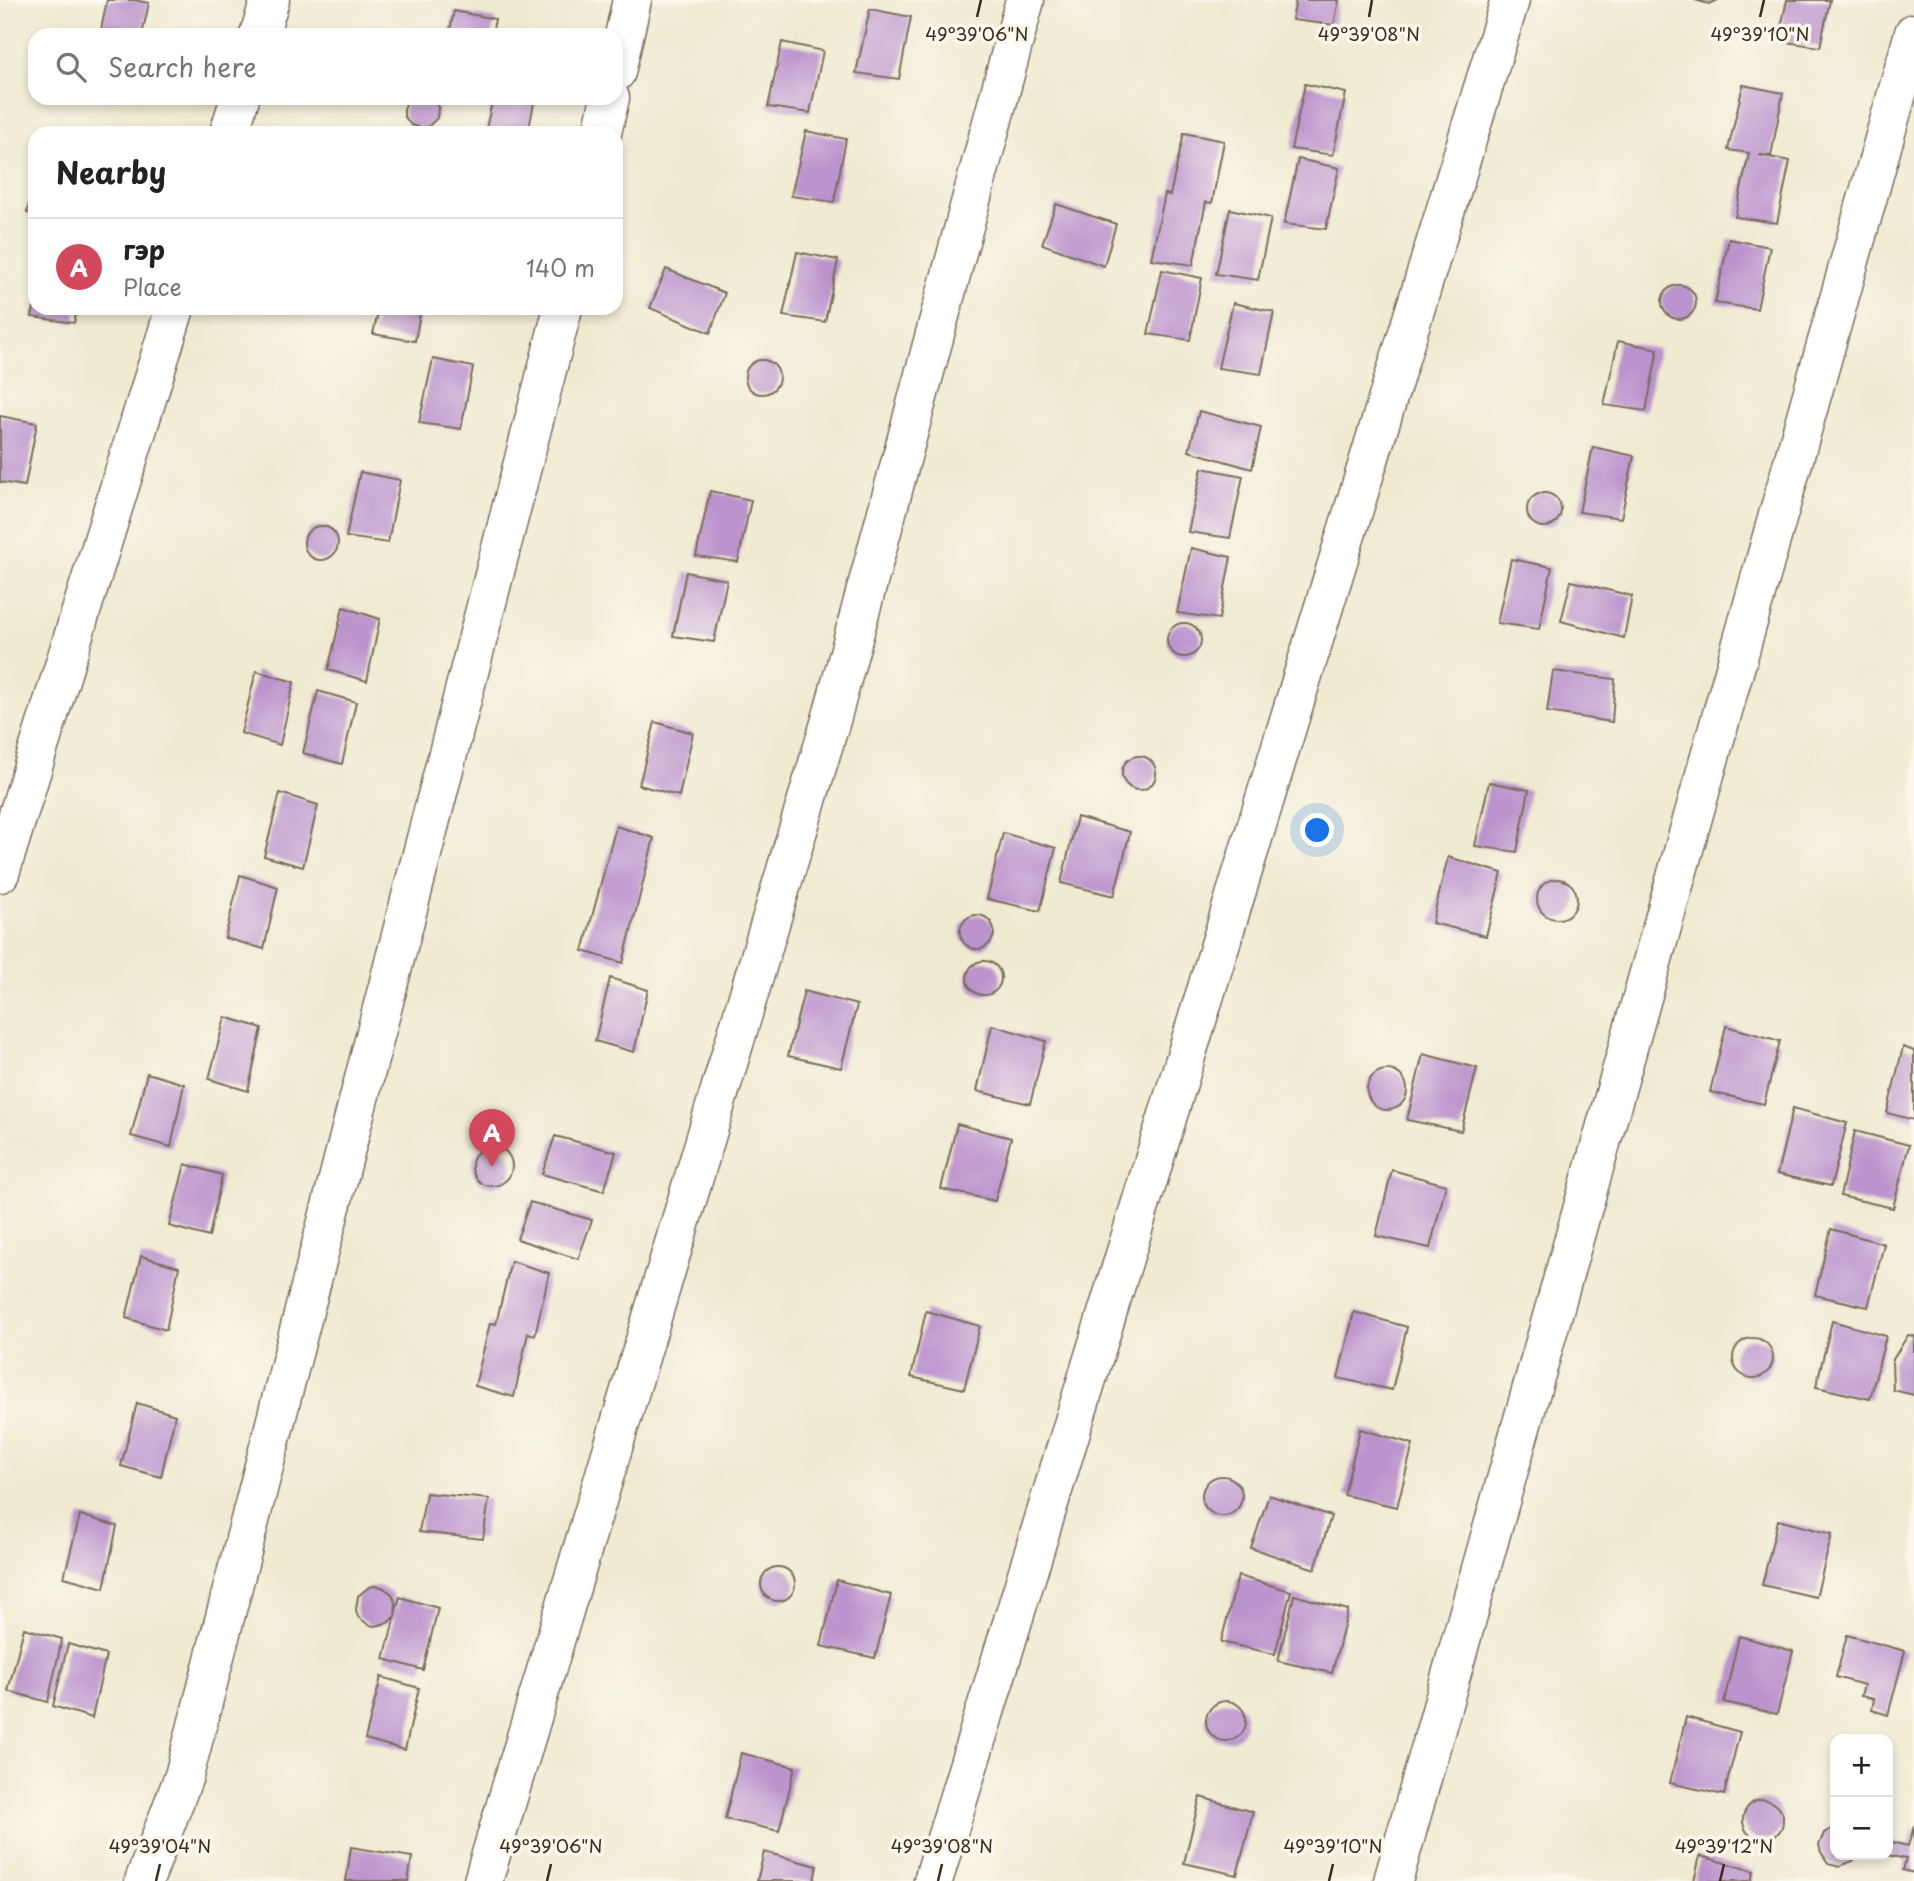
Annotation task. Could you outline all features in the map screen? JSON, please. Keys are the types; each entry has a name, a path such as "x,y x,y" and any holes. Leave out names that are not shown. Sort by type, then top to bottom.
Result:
{"street":[{"path":"261,28 270,0"},
{"path":"623,40 632,0"},
{"path":"483,1881 831,720 1025,0"},
{"path":"933,1881 1510,0"},
{"path":"1392,1881 1914,33"},
{"path":"231,126 238,105"},
{"path":"604,126 608,105"},
{"path":"0,873 173,315"},
{"path":"144,1881 184,1776 561,315"}],"building":[{"path":"107,0 149,3 144,28 101,28"},
{"path":"1296,0 1339,0 1334,25 1292,20"},
{"path":"1695,0 1718,0 1709,4"},
{"path":"1787,0 1830,0 1820,47 1778,41"},
{"path":"870,9 911,17 899,79 856,73"},
{"path":"454,11 495,19 493,28 450,28"},
{"path":"782,42 823,51 810,113 768,107"},
{"path":"1305,84 1346,93 1333,155 1291,149"},
{"path":"1743,85 1783,93 1771,156 1759,155 1790,161 1777,223 1735,217 1749,153 1728,150"},
{"path":"405,105 437,105 437,118 429,126 411,125 404,116"},
{"path":"491,105 534,105 529,126 487,126"},
{"path":"806,131 846,139 834,202 791,196"},
{"path":"1184,133 1224,141 1212,203 1206,202 1193,265 1151,259 1165,194 1170,195"},
{"path":"1298,159 1339,168 1326,229 1284,224"},
{"path":"1056,204 1116,224 1104,266 1042,244"},
{"path":"1230,209 1271,218 1258,280 1216,274"},
{"path":"1729,239 1770,247 1757,309 1715,303"},
{"path":"797,252 838,260 825,322 783,316"},
{"path":"666,269 725,293 710,333 650,308"},
{"path":"1162,270 1202,278 1190,340 1148,334"},
{"path":"1679,285 1691,290 1696,302 1691,314 1679,319 1667,314 1662,302 1667,290"},
{"path":"1233,303 1274,312 1261,374 1218,368"},
{"path":"32,315 76,315 74,323"},
{"path":"377,315 420,315 415,341 373,334"},
{"path":"1618,341 1658,349 1646,411 1604,405"},
{"path":"433,359 473,367 461,429 419,423"},
{"path":"762,360 774,365 779,377 774,389 762,394 750,389 745,377 750,365"},
{"path":"1199,411 1261,427 1252,469 1189,451"},
{"path":"0,416 37,423 25,486 0,482"},
{"path":"1593,447 1634,456 1621,518 1579,512"},
{"path":"1202,468 1243,476 1230,538 1188,532"},
{"path":"360,472 400,480 388,543 346,537"},
{"path":"710,491 751,500 738,562 696,556"},
{"path":"1544,493 1556,498 1561,510 1556,522 1544,527 1532,522 1527,510 1532,498"},
{"path":"321,526 333,531 338,543 333,555 321,560 309,555 304,543 309,531"},
{"path":"1191,548 1231,557 1219,619 1177,613"},
{"path":"1511,559 1552,567 1539,629 1497,623"},
{"path":"686,572 727,580 714,642 673,636"},
{"path":"1571,581 1632,596 1624,638 1561,621"},
{"path":"343,607 380,619 367,681 328,670"},
{"path":"1184,623 1196,628 1201,640 1196,652 1184,657 1172,652 1167,640 1172,628"},
{"path":"256,671 294,682 280,745 241,733"},
{"path":"1553,671 1615,679 1612,722 1547,712"},
{"path":"318,691 356,702 342,764 303,753"},
{"path":"655,722 693,733 679,796 639,785"},
{"path":"1139,756 1151,761 1156,773 1151,785 1139,790 1127,785 1122,773 1127,761"},
{"path":"1489,782 1529,790 1517,852 1475,846"},
{"path":"280,793 318,805 303,867 264,856"},
{"path":"1077,817 1130,832 1114,896 1061,883"},
{"path":"616,826 654,838 623,963 583,951"},
{"path":"1003,833 1056,848 1040,911 987,899"},
{"path":"1448,857 1502,873 1486,936 1432,923"},
{"path":"240,875 278,887 264,949 225,938"},
{"path":"1557,879 1571,885 1577,899 1571,913 1557,919 1543,913 1537,899 1543,885"},
{"path":"977,915 989,920 994,932 989,944 977,949 965,944 960,932 965,920"},
{"path":"984,961 996,966 1001,978 996,990 984,995 972,990 967,978 972,966"},
{"path":"610,978 648,990 634,1052 595,1041"},
{"path":"804,991 857,1005 841,1068 788,1056"},
{"path":"225,1017 262,1028 248,1091 209,1079"},
{"path":"992,1025 1046,1041 1030,1104 977,1091"},
{"path":"1726,1026 1780,1041 1764,1104 1710,1092"},
{"path":"1903,1047 1914,1051 1914,1120 1887,1113"},
{"path":"1423,1054 1477,1068 1461,1131 1407,1120"},
{"path":"1387,1070 1401,1076 1407,1090 1401,1104 1387,1110 1373,1104 1367,1090 1373,1076"},
{"path":"147,1073 184,1084 171,1147 131,1136"},
{"path":"1793,1108 1847,1123 1831,1186 1777,1174"},
{"path":"957,1124 1011,1138 995,1201 941,1189"},
{"path":"1855,1131 1909,1145 1893,1208 1840,1196"},
{"path":"555,1136 616,1152 604,1191 542,1174"},
{"path":"492,1146 500,1147 506,1152 511,1158 511,1174 506,1180 500,1185 492,1186 484,1185 478,1180 473,1174 472,1166 473,1158 478,1152 484,1147"},
{"path":"185,1164 222,1175 209,1237 169,1226"},
{"path":"1392,1170 1446,1185 1430,1248 1376,1236"},
{"path":"530,1202 592,1220 578,1259 517,1239"},
{"path":"1831,1229 1884,1244 1868,1307 1815,1295"},
{"path":"141,1256 179,1267 166,1330 126,1318"},
{"path":"511,1261 549,1273 535,1335 528,1333 514,1397 475,1386 490,1323 496,1324"},
{"path":"926,1311 980,1326 964,1389 911,1377"},
{"path":"1354,1312 1407,1327 1392,1390 1338,1378"},
{"path":"1832,1321 1886,1336 1870,1399 1816,1387"},
{"path":"1908,1335 1914,1336 1914,1395 1893,1390 1892,1361"},
{"path":"1753,1338 1767,1344 1773,1358 1767,1372 1753,1378 1739,1372 1733,1358 1739,1344"},
{"path":"137,1403 175,1415 161,1477 121,1466"},
{"path":"1360,1429 1413,1444 1397,1507 1344,1495"},
{"path":"1222,1476 1236,1482 1242,1496 1236,1510 1222,1516 1208,1510 1202,1496 1208,1482"},
{"path":"426,1493 489,1499 483,1539 419,1532"},
{"path":"1269,1495 1331,1516 1315,1569 1251,1548"},
{"path":"80,1515 117,1526 104,1588 64,1577"},
{"path":"1778,1520 1832,1534 1816,1597 1762,1585"},
{"path":"778,1567 790,1572 795,1584 790,1596 778,1601 766,1596 761,1584 766,1572"},
{"path":"1238,1576 1291,1591 1275,1654 1221,1642"},
{"path":"837,1580 891,1595 875,1658 821,1646"},
{"path":"375,1586 392,1594 396,1605 395,1614 400,1597 438,1608 423,1670 384,1659 395,1616 389,1622 376,1626 369,1625 358,1617 358,1596 369,1587"},
{"path":"1294,1595 1348,1610 1332,1673 1278,1661"},
{"path":"24,1628 62,1639 48,1702 8,1691"},
{"path":"1847,1635 1905,1651 1888,1715 1872,1710 1874,1699 1861,1696 1864,1685 1836,1677"},
{"path":"1739,1636 1793,1651 1777,1714 1724,1702"},
{"path":"68,1644 106,1655 92,1718 53,1706"},
{"path":"381,1677 419,1688 405,1750 365,1739"},
{"path":"1226,1701 1240,1707 1246,1721 1240,1735 1226,1741 1212,1735 1206,1721 1212,1707"},
{"path":"1686,1717 1740,1732 1724,1795 1670,1783"},
{"path":"741,1753 795,1767 779,1831 725,1819"},
{"path":"1200,1797 1253,1812 1237,1875 1184,1863"},
{"path":"1763,1800 1777,1806 1783,1820 1777,1834 1763,1840 1749,1834 1743,1820 1749,1806"},
{"path":"1914,1826 1914,1873 1903,1870 1906,1859 1893,1856 1893,1842 1908,1846"},
{"path":"1830,1830 1830,1860 1853,1861 1840,1866 1828,1863 1819,1845 1824,1833"},
{"path":"351,1847 412,1857 408,1881 346,1881"},
{"path":"764,1852 817,1866 814,1881 757,1881"},
{"path":"1700,1856 1754,1871 1751,1881 1694,1881"}],"place":[{"name":"гэр","path":"492,1167"}]}
